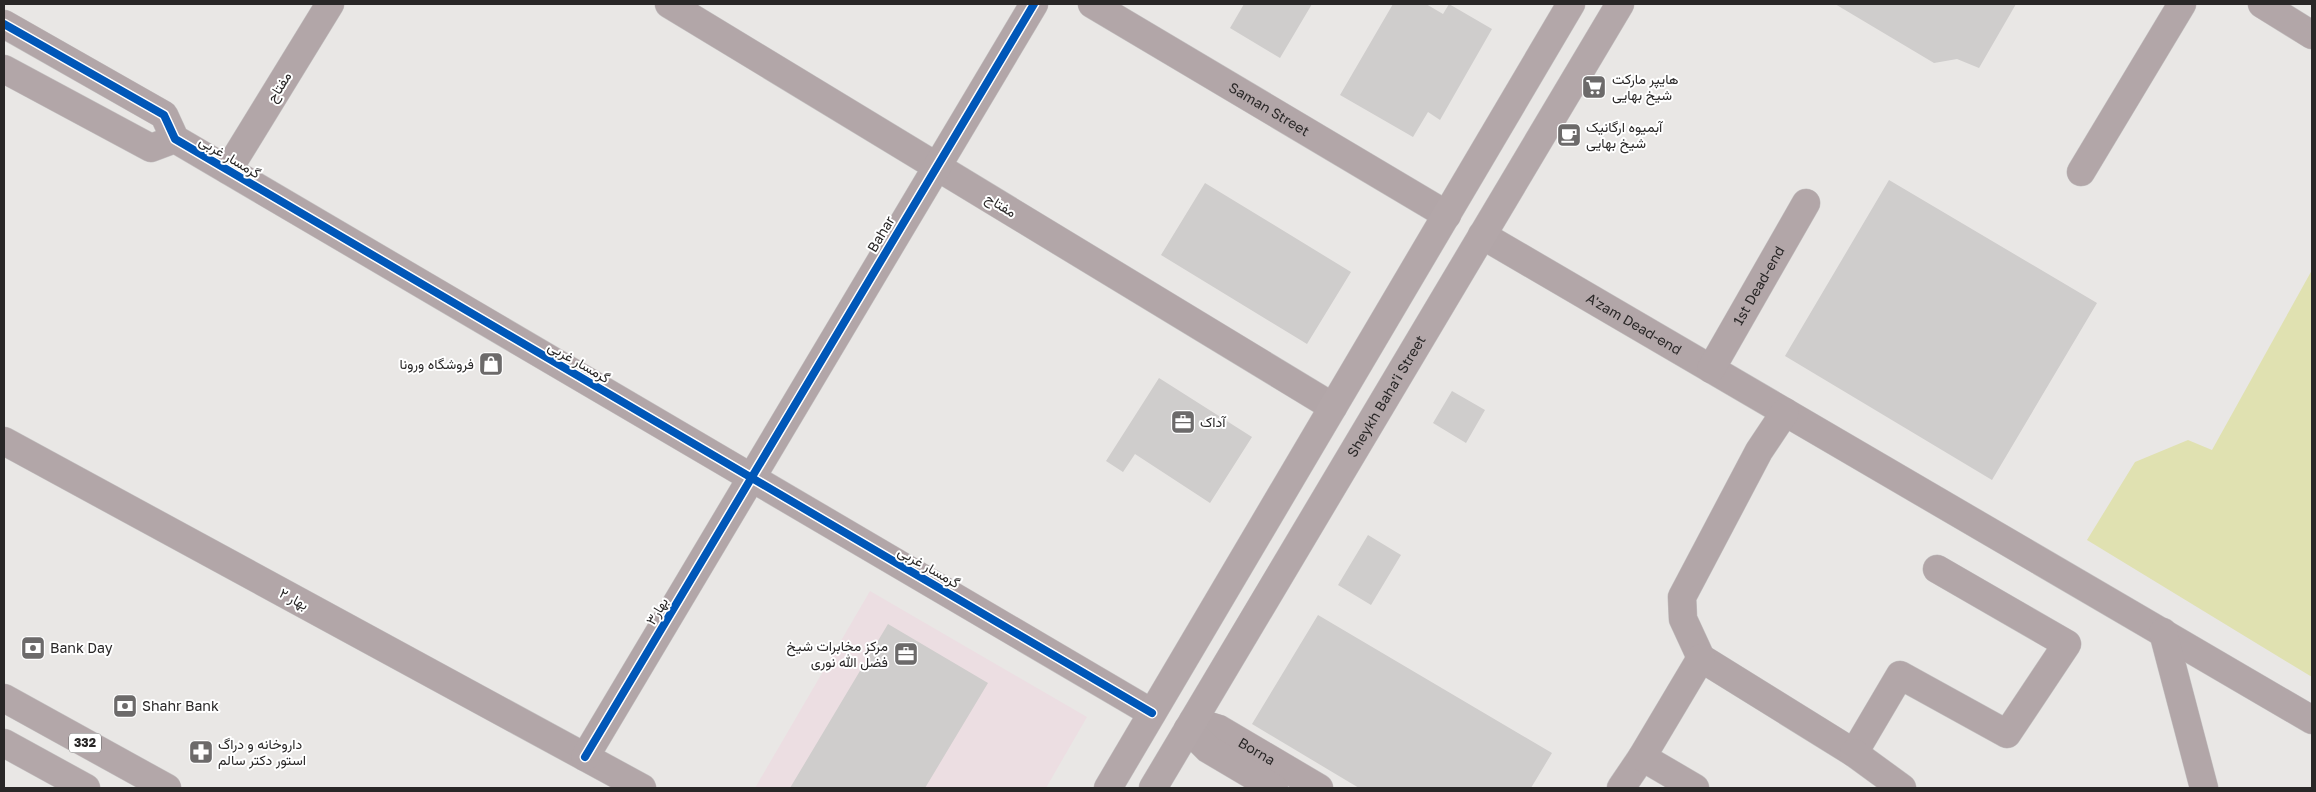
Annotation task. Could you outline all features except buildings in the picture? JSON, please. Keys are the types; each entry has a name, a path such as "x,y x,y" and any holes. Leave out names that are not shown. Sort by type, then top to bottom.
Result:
{"main road":[{"path":"1108,788 1571,4"},
{"name":"Sheykh Baha'i Street","path":"1153,788 1620,4"},
{"path":"1447,215 1482,236"},
{"name":"332","path":"4,698 167,788"},
{"path":"4,743 86,788"}],"street":[{"name":"مفتاح","path":"228,170 330,4"},
{"name":"مفتاح","path":"669,4 1333,407"},
{"name":"Bahar","path":"751,478 1034,4"},
{"name":"Saman Street","path":"1092,4 1447,215"},
{"path":"2081,172 2182,4"},
{"path":"2262,4 2312,35"},
{"path":"4,24 164,115 175,139 151,148 4,69"},
{"name":"گرمسار غربی","path":"175,139 1152,713"},
{"name":"1st Dead-end","path":"1711,369 1806,203"},
{"name":"A'zam Dead-end","path":"1482,236 2312,720"},
{"path":"1785,412 1759,451 1682,597 1683,618 1701,658 1854,753 1902,788"},
{"name":"بهار ۲","path":"4,442 642,788"},
{"name":"بهار۳","path":"585,757 751,478"},
{"path":"1854,753 1900,675 2007,734 2067,644 1937,569"},
{"path":"2163,632 2204,788"},
{"path":"1621,788 1642,757 1701,658"},
{"name":"Borna","path":"1191,725 1208,749 1274,788"},
{"name":"Borna","path":"1191,725 1219,729 1319,788"},
{"path":"1642,757 1695,788"}],"shaded area":[{"name":"مرکز مخابرات شیخ فضل الله نوری","path":"870,591 1087,717 1046,788 755,788"}],"green space":[{"path":"2312,270 2312,677 2087,540 2135,462 2188,440 2212,450"}],"cycle path":[{"path":"585,757 1034,4"},
{"path":"4,24 164,115 175,139 1152,713"}],"place":[{"name":"هایپر مارکت شیخ بهایی","path":"1594,87"},
{"name":"آبمیوه ارگانیک شیخ بهایی","path":"1569,135"},
{"name":"فروشگاه ورونا","path":"491,364"},
{"name":"آداک","path":"1183,422"},
{"name":"Bank Day","path":"33,648"},
{"name":"مرکز مخابرات شیخ فضل الله نوری","path":"906,654"},
{"name":"Shahr Bank","path":"125,706"},
{"name":"داروخانه و دراگ استور دکتر سالم","path":"201,752"}]}
